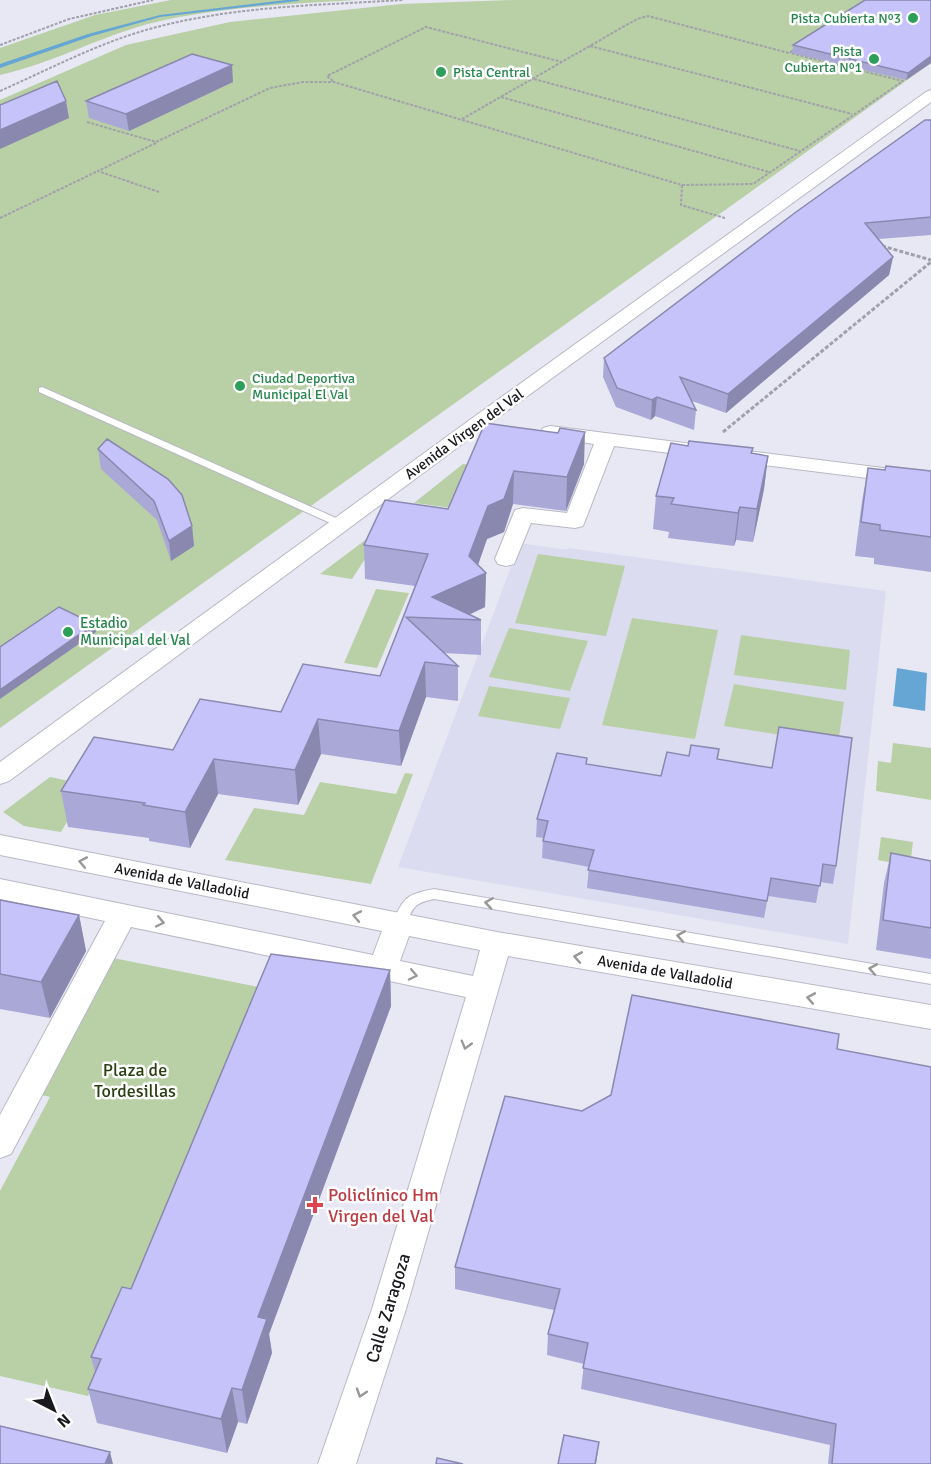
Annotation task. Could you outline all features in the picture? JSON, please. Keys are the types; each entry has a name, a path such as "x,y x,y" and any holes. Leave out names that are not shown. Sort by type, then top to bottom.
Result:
{"street":[{"name":"Avenida Virgen del Val","path":"0,775 478,423 768,212 929,99"},
{"path":"478,423 931,480"},
{"path":"506,559 523,514 575,521 606,440"},
{"name":"Avenida de Valladolid","path":"0,845 497,943 931,1017"},
{"path":"0,889 482,989"},
{"path":"0,1145 123,915"},
{"path":"383,969 399,924"},
{"name":"Calle Zaragoza","path":"337,1464 389,1309 497,943"}],"lane":[{"path":"42,390 341,524"},
{"path":"399,924 405,910 415,898 434,894 931,979"}],"path":[{"path":"0,45 69,19 153,0"},
{"path":"0,91 122,38 177,22 252,9 403,0"},
{"path":"0,218 270,88 303,82 334,82 461,120 682,185 753,184 903,81 648,16 638,19 461,120"},
{"path":"334,82 327,76 426,27 562,62"},
{"path":"590,46 853,114"},
{"path":"789,53 798,47"},
{"path":"533,78 800,151"},
{"path":"500,97 769,172"},
{"path":"87,122 156,142"},
{"path":"98,171 159,192"},
{"path":"682,185 681,205 728,219 746,206 768,212"},
{"path":"877,244 931,261"},
{"path":"704,452 721,434 931,261"}],"shaded area":[{"path":"520,543 886,591 848,944 398,867"}],"green space":[{"path":"171,0 356,0 230,10 156,22 0,75 0,48 95,15"},
{"name":"Ciudad Deportiva Municipal El Val","path":"513,0 931,0 931,63 0,728 0,100 126,45 230,22 401,4"},
{"path":"463,464 471,465 453,508 414,503"},
{"path":"408,508 380,536 352,579 320,574"},
{"path":"538,554 625,566 606,636 515,623"},
{"path":"376,589 409,593 377,668 344,663"},
{"path":"632,618 718,630 695,739 602,725"},
{"path":"509,628 588,641 570,691 489,677"},
{"path":"741,635 850,650 846,690 734,675"},
{"path":"734,684 844,702 838,744 724,726"},
{"path":"489,686 570,698 560,729 478,716"},
{"path":"893,743 931,748 931,800 876,791 878,761 891,763"},
{"path":"405,773 413,774 371,884 225,860 254,808 304,815 320,782 396,794"},
{"path":"50,777 79,783 75,808 61,832 24,826 3,812"},
{"path":"881,837 913,842 910,866 878,860"},
{"name":"Plaza de Tordesillas","path":"103,956 269,989 88,1396 0,1376 0,1191 50,1097 34,1093"}],"water":[{"path":"897,668 927,673 925,711 893,706"}],"building":[{"path":"865,0 931,0 931,56 908,73 793,45"},
{"path":"192,54 232,65 126,114 86,101"},
{"path":"57,81 66,101 0,130 0,105"},
{"path":"925,120 931,120 931,217 865,223 893,257 728,394 680,377 696,410 657,397 652,400 617,388 604,358 796,212"},
{"path":"485,423 558,433 560,428 585,432 567,477 514,471 504,499 488,506 469,556 486,573 432,597 481,620 406,617 458,666 425,662 399,731 318,719 295,770 214,759 185,812 143,805 145,803 61,791 94,737 173,750 200,699 281,712 303,664 380,676 428,554 364,545 385,500 448,509"},
{"path":"107,439 168,479 182,495 192,526 169,541 154,501 98,449"},
{"path":"689,441 753,448 751,453 768,456 757,509 740,507 738,513 671,504 674,498 656,496 671,443 688,446"},
{"path":"886,466 931,471 931,537 880,530 880,525 861,522 868,468 885,470"},
{"path":"59,607 94,624 0,690 0,647"},
{"path":"779,727 852,738 836,866 823,864 820,886 771,878 767,901 588,870 594,850 543,841 548,821 537,819 557,753 587,758 586,764 661,776 667,752 689,756 691,745 719,749 717,759 772,768"},
{"path":"891,853 931,861 931,928 883,920"},
{"path":"0,900 79,915 41,982 0,974"},
{"path":"271,954 390,970 258,1317 267,1319 242,1390 232,1388 221,1419 88,1389 101,1359 91,1357 122,1287 131,1289"},
{"path":"632,995 839,1034 837,1049 931,1067 931,1464 832,1464 836,1424 583,1368 588,1343 548,1334 560,1289 455,1267 505,1096 582,1111 611,1095"},
{"path":"0,1426 110,1452 105,1464 0,1464"},
{"path":"564,1435 599,1442 595,1464 558,1464"},
{"path":"437,1458 463,1464 436,1464"}],"waterway":[{"path":"0,66 90,35 160,16 298,0"}],"place":[{"name":"Pista Cubierta Nº3","path":"913,18"},
{"name":"Pista Cubierta Nº1","path":"874,59"},
{"name":"Pista Central","path":"441,72"},
{"name":"Ciudad Deportiva Municipal El Val","path":"240,386"},
{"name":"Estadio Municipal del Val","path":"68,632"},
{"name":"Policlínico Hm Virgen del Val","path":"315,1205"}]}
